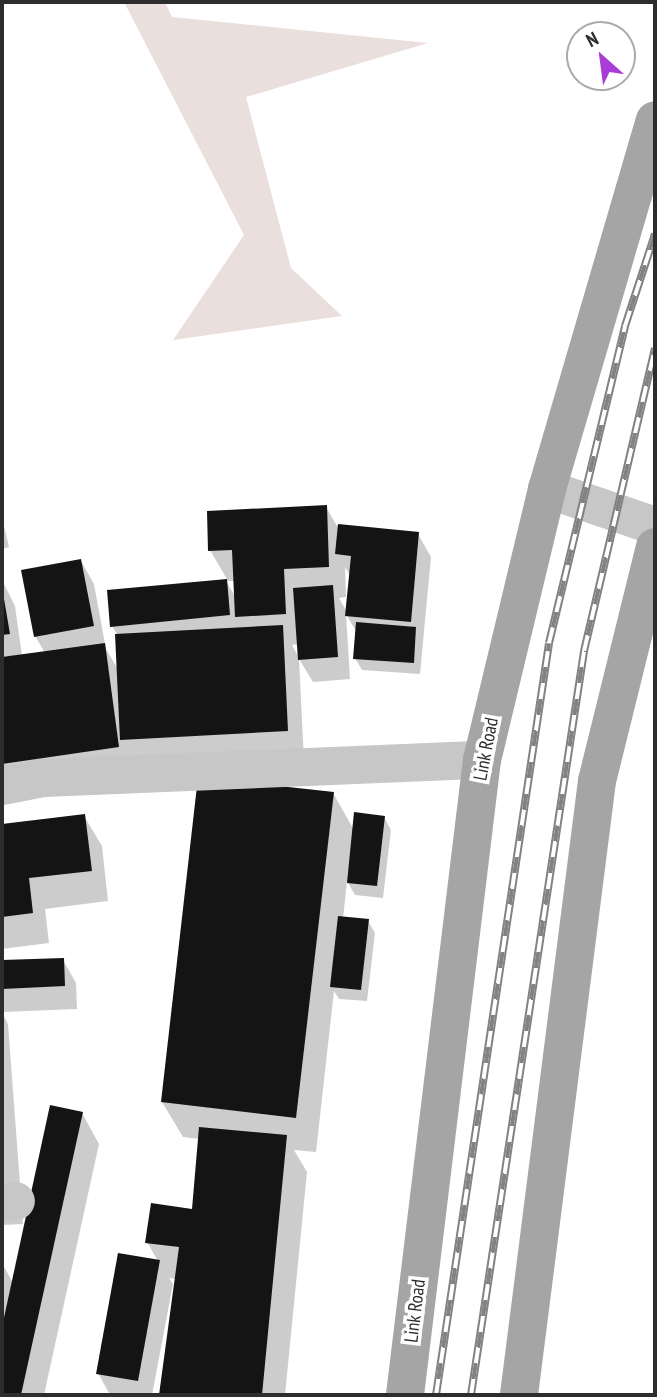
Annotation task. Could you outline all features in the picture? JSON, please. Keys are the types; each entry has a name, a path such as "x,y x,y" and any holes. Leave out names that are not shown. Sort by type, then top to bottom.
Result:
{"main road":[{"name":"Link Road","path":"405,1395 481,760 547,489 655,120"},
{"path":"519,1395 597,781 655,547"}],"street":[{"path":"547,489 655,526"},
{"path":"2,786 44,778 481,760"}],"shaded area":[{"path":"124,2 165,2 172,17 428,43 246,97 291,268 342,316 173,340 244,235"}],"building":[{"path":"327,505 329,567 284,569 286,614 235,617 232,550 208,551 207,511"},
{"path":"338,524 419,532 411,622 345,616 351,556 335,554"},
{"path":"81,559 94,626 34,637 21,570"},
{"path":"227,579 230,615 110,627 107,590"},
{"path":"333,585 338,657 298,660 293,588"},
{"path":"2,587 10,634 2,635"},
{"path":"356,622 416,627 414,663 353,659"},
{"path":"283,625 288,731 120,740 115,634"},
{"path":"105,643 119,747 2,764 2,657"},
{"path":"198,777 334,792 296,1118 161,1102"},
{"path":"354,812 385,816 377,886 347,883"},
{"path":"85,814 92,871 29,878 33,913 2,917 2,824"},
{"path":"338,916 369,919 361,990 330,987"},
{"path":"64,958 65,986 2,989 2,960"},
{"path":"50,1105 83,1112 21,1395 2,1395 2,1327"},
{"path":"199,1127 287,1135 262,1395 159,1395 179,1247 145,1243 151,1203 192,1209"},
{"path":"118,1253 160,1260 138,1381 96,1374"}],"railway":[{"path":"436,1395 549,643 625,326 655,234"},
{"path":"471,1395 584,651 655,348"}]}
